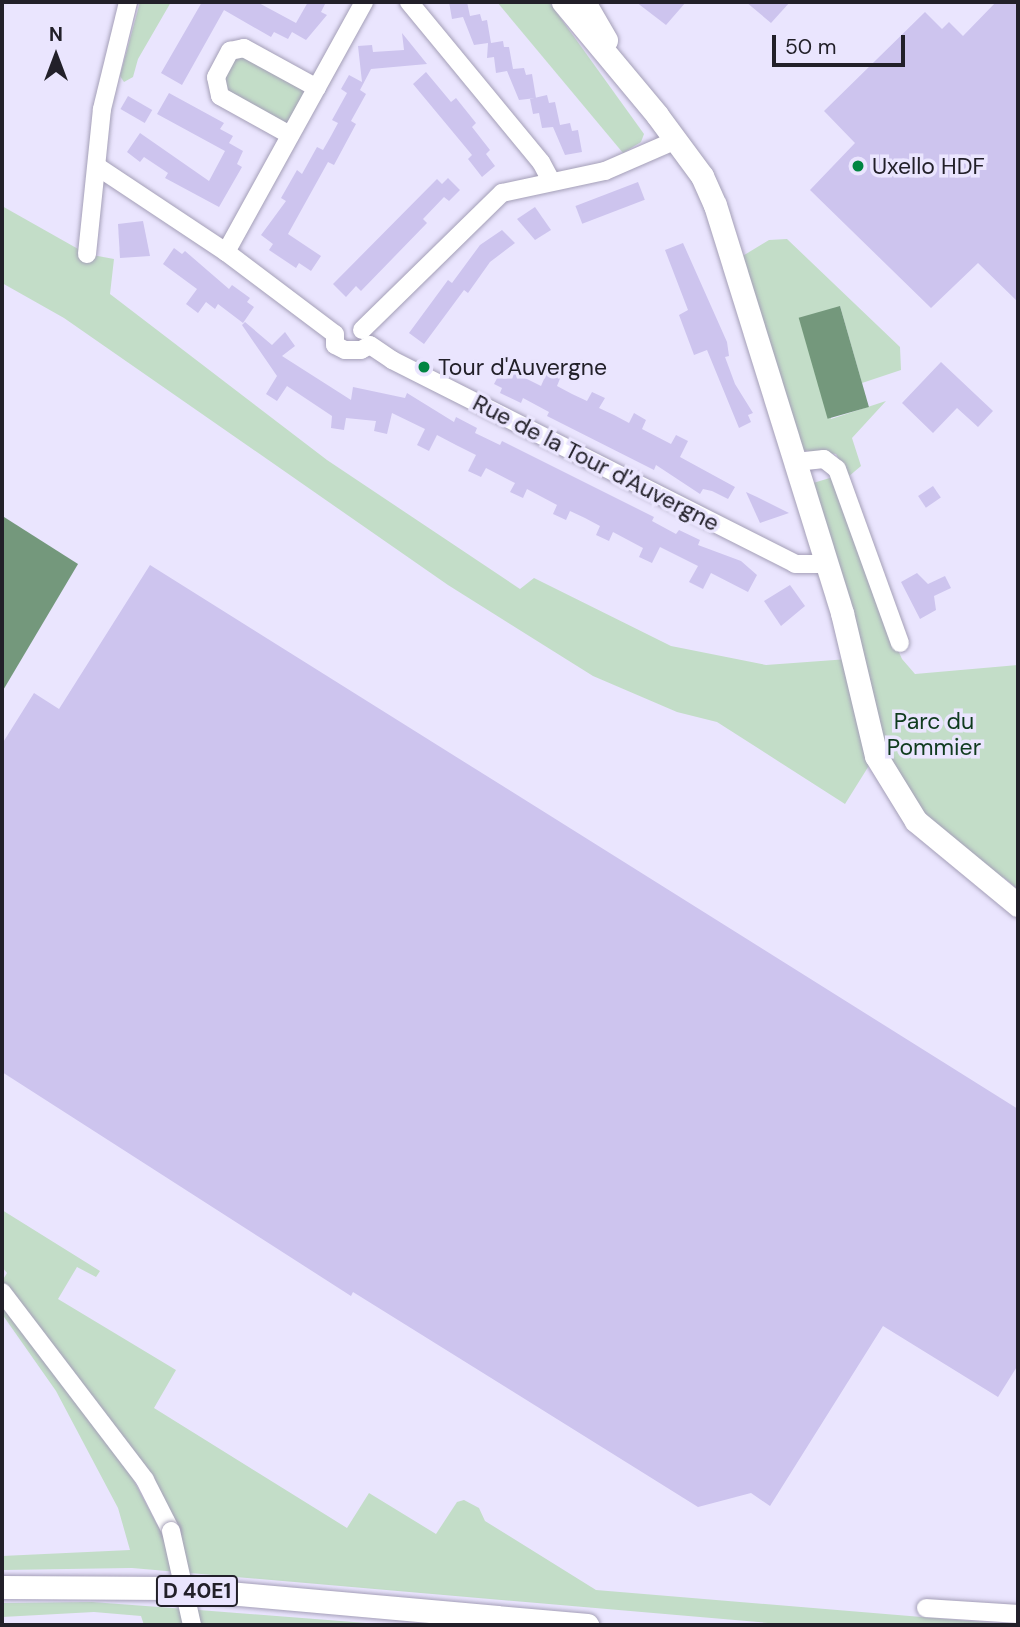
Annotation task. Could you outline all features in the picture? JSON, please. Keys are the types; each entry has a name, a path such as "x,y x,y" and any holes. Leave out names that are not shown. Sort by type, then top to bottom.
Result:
{"main road":[{"path":"563,2 619,64 676,140 702,176 715,205 827,564 864,718 876,756 916,821 969,869 1018,905"},
{"path":"584,2 619,64"},
{"name":"D 40E1","path":"2,1587 96,1584 172,1588 587,1625"}],"street":[{"path":"87,254 102,109 128,2"},
{"path":"226,252 364,2"},
{"path":"409,2 541,162 551,181"},
{"path":"290,135 220,96 216,77 230,51 244,48 317,88"},
{"path":"98,167 226,252 335,334 366,338 496,197 551,181 605,171 676,140"},
{"name":"Rue de la Tour d'Auvergne","path":"366,338 401,365 787,560 827,564"},
{"path":"796,462 824,458 837,470 900,643"},
{"path":"2,1292 145,1480 171,1531 192,1625"},
{"path":"926,1608 1018,1614"}],"green space":[{"path":"140,2 171,2 138,59 133,77 124,82 120,76"},
{"path":"497,2 549,2 644,134 641,142 623,153"},
{"path":"238,53 309,89 288,126 222,90 221,82"},
{"name":"Parc du Pommier","path":"2,206 87,254 114,259 110,294 327,460 520,589 534,578 671,646 766,665 862,658 810,484 833,477 890,632 902,659 915,674 1018,665 1018,889 1003,877 994,888 969,869 875,756 845,804 717,722 677,712 593,676 448,585 64,318 2,283"},
{"path":"787,239 900,347 901,370 862,383 840,306 831,419 886,401 852,438 861,466 848,477 836,454 801,450 741,257 769,240"},
{"path":"2,1210 100,1271 96,1277 77,1267 58,1299 176,1370 154,1408 347,1528 369,1493 436,1534 457,1502 464,1500 479,1508 485,1521 596,1590 1018,1625 792,1625 132,1568 2,1570 2,1556 130,1550 118,1508 56,1391 2,1314 2,1300 133,1479 161,1532 171,1531 143,1467 2,1281 7,1273 2,1267"},
{"path":"92,1602 392,1625 144,1625 141,1616 94,1612 2,1617 2,1603"}],"shaded area":[{"path":"840,306 869,407 828,419 799,318"},
{"path":"4,517 78,564 2,692 2,525"}],"building":[{"path":"202,2 257,2 296,23 308,2 326,2 321,12 327,15 306,40 292,32 288,39 274,32 271,37 224,10 182,85 161,73"},
{"path":"449,2 467,2 470,16 480,14 482,21 487,20 491,43 503,41 504,47 509,47 513,69 524,68 526,75 532,74 536,98 519,100 507,71 496,73 494,57 487,58 488,43 474,45 463,17 452,19"},
{"path":"636,2 686,2 666,25"},
{"path":"746,2 790,2 771,23"},
{"path":"996,2 1018,2 1018,302 978,263 931,308 810,190 855,143 824,111 925,12 942,29 949,22 963,36"},
{"path":"402,33 427,64 371,69 360,90 366,94 351,121 356,124 334,165 328,162 288,234 321,256 311,271 299,263 296,268 269,250 273,244 261,235 286,201 281,198 297,170 302,174 317,147 323,150 331,136 338,123 332,120 347,93 341,89 349,75 362,82 358,46 372,45 373,52 404,50"},
{"path":"426,72 451,102 456,98 476,123 472,127 490,150 486,154 495,166 482,177 468,159 472,155 413,84"},
{"path":"169,93 224,123 220,129 233,136 229,143 243,151 237,164 242,167 219,207 165,178 168,173 144,157 140,162 127,152 140,133 209,181 225,151 157,114"},
{"path":"547,95 549,103 555,102 560,125 570,123 572,131 578,130 582,152 565,155 553,127 542,128 539,113 533,114 530,99"},
{"path":"128,96 152,110 145,123 120,109"},
{"path":"448,178 460,190 449,201 444,197 423,219 427,223 361,291 356,286 346,297 333,284 437,179 442,184"},
{"path":"638,182 645,200 582,224 575,206"},
{"path":"535,207 551,230 535,240 517,219"},
{"path":"143,221 150,256 120,258 118,224"},
{"path":"502,230 515,243 490,262 468,293 464,290 424,344 409,333 448,280 452,283 480,245"},
{"path":"683,243 727,342 729,356 725,357 735,384 753,413 748,415 751,422 739,428 707,350 694,355 679,315 688,310 665,250"},
{"path":"174,248 182,254 185,251 229,289 232,285 250,298 247,302 254,307 243,323 218,304 215,309 206,302 198,313 186,304 197,289 163,264"},
{"path":"245,322 272,345 285,332 295,346 282,356 351,400 353,387 405,398 407,393 454,422 456,417 477,428 475,433 500,445 502,441 654,517 652,521 676,534 679,530 700,540 698,545 741,561 757,575 748,592 711,573 703,589 689,582 698,566 660,547 652,563 639,557 643,548 613,532 609,541 596,535 600,526 585,518 570,511 566,520 553,514 557,505 527,489 523,498 510,492 515,483 486,468 481,477 468,471 476,455 437,435 429,451 417,445 425,429 392,413 387,434 374,431 376,421 346,418 344,430 331,428 332,416 287,386 277,401 266,394 277,376 242,325"},
{"path":"941,362 993,411 978,427 957,408 933,433 902,403"},
{"path":"503,367 541,386 548,370 561,376 557,386 587,401 592,392 605,398 599,408 629,423 634,413 646,420 642,429 671,444 676,435 688,441 680,457 735,487 728,499 703,489 700,494 656,465 654,470 547,416 549,412 523,398 521,403 500,393 502,388 494,384"},
{"path":"933,486 941,498 926,508 918,496"},
{"path":"746,492 757,497 789,513 760,523"},
{"path":"150,565 1018,1109 1018,1365 998,1397 883,1326 770,1506 751,1493 698,1507 353,1292 351,1296 2,1072 2,744 34,693 59,709"},
{"path":"917,573 928,584 945,576 951,588 934,596 936,610 920,619 901,582"},
{"path":"790,585 805,606 781,626 764,601"}],"place":[{"name":"Uxello HDF","path":"858,166"},
{"name":"Tour d'Auvergne","path":"424,367"}]}
